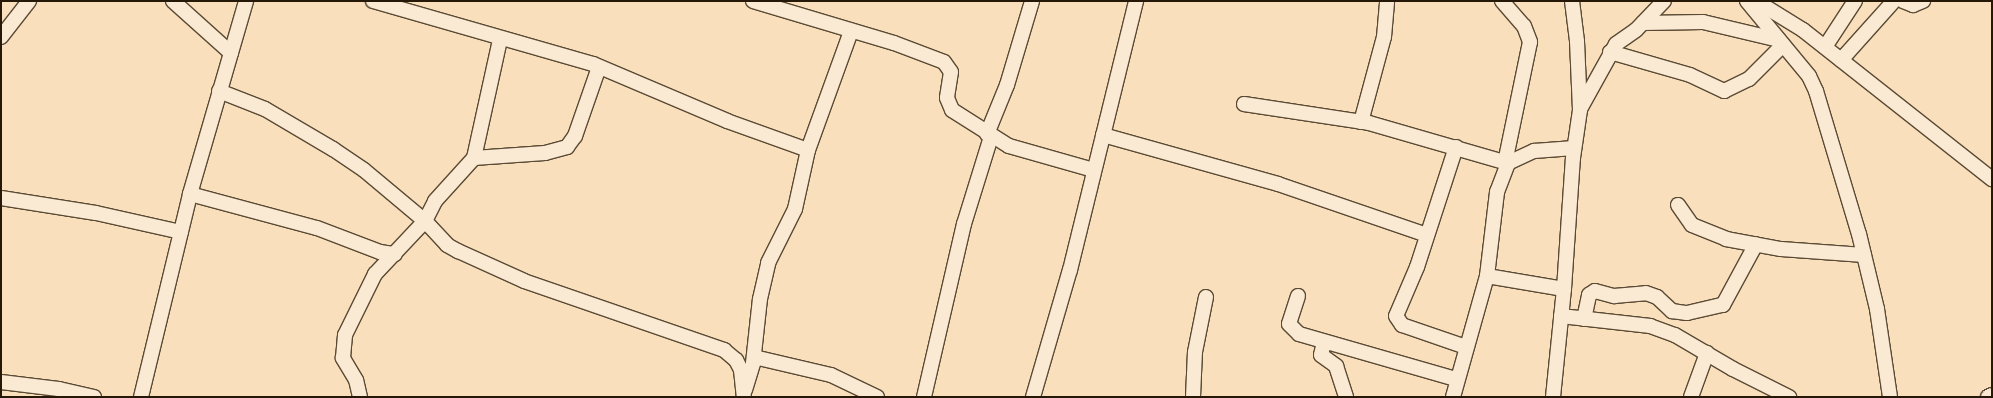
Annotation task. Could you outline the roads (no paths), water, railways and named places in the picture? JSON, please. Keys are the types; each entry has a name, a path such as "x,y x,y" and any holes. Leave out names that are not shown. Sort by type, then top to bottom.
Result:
{"street":[{"path":"1,37 29,1"},
{"path":"173,1 231,53"},
{"path":"141,397 190,194 246,1"},
{"path":"372,1 500,40 534,46 600,67 728,121 808,150"},
{"path":"753,1 852,31 944,62 951,72 947,98 950,107 989,135 1009,146 1093,170"},
{"path":"924,397 964,224 989,135 1007,85 1032,1"},
{"path":"1032,397 1070,270 1136,1"},
{"path":"1361,122 1384,37 1386,1"},
{"path":"1452,397 1487,276 1496,192 1506,163 1530,42 1524,26 1502,1"},
{"path":"1553,397 1564,289 1574,148 1580,110 1577,41 1572,1"},
{"path":"1580,110 1610,52 1664,1"},
{"path":"1747,1 1781,42 1816,91 1864,255 1877,309 1890,397"},
{"path":"1756,1 1825,47 1992,179"},
{"path":"1825,47 1856,1"},
{"path":"1841,60 1894,1"},
{"path":"1903,1 1913,5 1923,1"},
{"path":"1642,23 1703,22 1781,42"},
{"path":"744,395 754,358 764,278 795,209 808,150 852,31"},
{"path":"360,397 356,380 343,358 344,340 356,307 375,274 425,221 435,201 474,158 500,40"},
{"path":"1610,52 1690,75 1724,91 1749,80 1781,42"},
{"path":"474,158 545,153 567,147 575,136 600,67"},
{"path":"219,90 265,109 333,149 425,221 447,245 499,270 724,350 736,360 741,370 744,395"},
{"path":"1244,104 1361,122 1456,147 1506,163 1534,151 1574,148"},
{"path":"1103,135 1278,184 1427,235"},
{"path":"1456,147 1427,235 1396,316 1402,325 1466,347"},
{"path":"190,194 317,228 380,252 395,254"},
{"path":"1,198 96,213 182,232"},
{"path":"1678,205 1692,225 1704,233 1756,244 1864,255"},
{"path":"1584,319 1590,295 1595,291 1614,296 1646,293 1657,297 1672,311 1688,313 1723,305 1756,244"},
{"path":"1487,276 1564,289"},
{"path":"1298,296 1289,324 1299,334 1456,379"},
{"path":"1194,397 1195,352 1206,297"},
{"path":"1561,316 1650,326 1789,397"},
{"path":"1324,342 1321,355 1336,366 1346,397"},
{"path":"1691,397 1707,354"},
{"path":"754,358 832,375 876,397"},
{"path":"1,382 59,388 94,397"}]}
